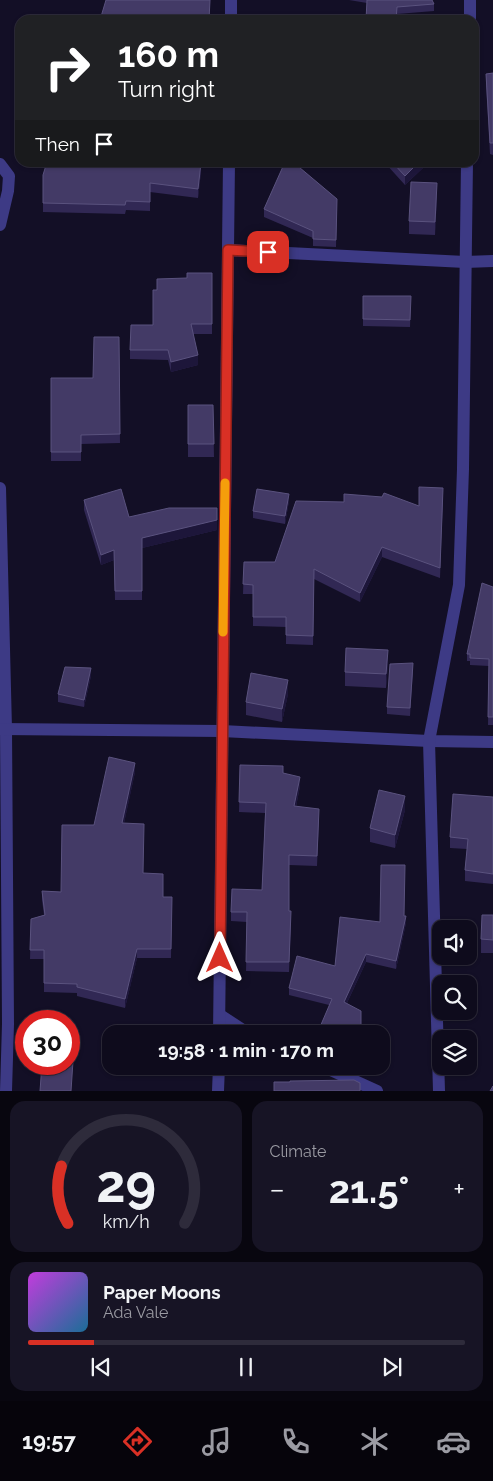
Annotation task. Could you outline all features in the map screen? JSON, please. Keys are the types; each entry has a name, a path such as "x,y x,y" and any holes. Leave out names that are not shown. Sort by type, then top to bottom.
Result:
{"street":[{"path":"231,15 232,0"},
{"path":"470,0 470,15"},
{"path":"0,164 9,176 8,192 0,225"},
{"path":"219,1025 229,167"},
{"path":"440,1091 429,741 459,585 463,469 467,167"},
{"path":"228,250 465,262 493,261"},
{"path":"0,488 8,1024 6,1091"},
{"path":"3,729 222,731 429,741 493,742"},
{"path":"220,1015 235,1025"},
{"path":"218,1091 219,1075"},
{"path":"342,1075 377,1091"}],"building":[{"path":"106,0 210,0 209,15 102,15"},
{"path":"367,0 432,0 434,4 397,7 396,15 366,15"},
{"path":"493,73 493,143 490,143 486,74"},
{"path":"45,167 201,167 198,189 150,183 150,202 126,201 125,205 43,203 43,175"},
{"path":"283,167 299,167 337,199 336,240 313,239 313,231 264,209"},
{"path":"397,167 414,167 405,176"},
{"path":"411,182 437,183 435,222 409,221"},
{"path":"187,273 212,273 212,324 191,324 198,355 171,362 168,350 130,350 131,325 153,325 153,290 157,290 157,279 187,278"},
{"path":"363,296 411,296 410,320 363,319"},
{"path":"94,337 119,337 120,434 81,435 81,452 51,452 51,378 93,378"},
{"path":"188,405 213,405 214,444 188,444"},
{"path":"419,487 443,488 440,568 382,547 360,593 314,569 313,636 286,635 286,617 253,617 253,585 243,584 244,562 275,562 296,501 344,502 344,494 382,497 384,493 419,506"},
{"path":"121,489 129,517 169,508 217,508 217,520 142,538 142,591 115,591 114,550 101,555 84,500"},
{"path":"257,489 289,494 285,516 253,511"},
{"path":"482,583 493,587 493,717 488,717 489,659 470,658 470,654 467,654"},
{"path":"346,648 388,650 386,674 345,672"},
{"path":"413,663 410,708 387,707 390,664"},
{"path":"65,667 91,668 84,700 58,694"},
{"path":"251,673 288,680 282,709 246,702"},
{"path":"109,757 135,763 122,823 144,824 143,873 163,874 163,897 172,897 171,949 137,949 125,999 77,987 77,984 44,983 44,950 30,950 31,919 45,915 42,891 61,892 62,825 94,825"},
{"path":"240,765 283,766 283,773 300,777 294,806 319,809 317,856 289,855 289,911 291,911 289,962 246,962 247,912 231,912 232,889 262,890 266,803 239,802"},
{"path":"379,790 405,796 395,835 370,828"},
{"path":"453,794 493,797 493,874 465,870 468,839 450,837"},
{"path":"381,865 405,865 404,916 406,916 396,961 366,954 344,1002 361,1011 360,1025 321,1025 332,999 289,988 297,956 335,966 340,917 380,922"},
{"path":"482,915 493,915 493,940 481,939"},
{"path":"41,1075 72,1075 71,1091 40,1091"},
{"path":"354,1080 360,1083 360,1091 274,1091 274,1082"}],"slow traffic":[{"path":"223,632 225,483"}],"route":[{"path":"220,958 228,250 268,252"}]}
